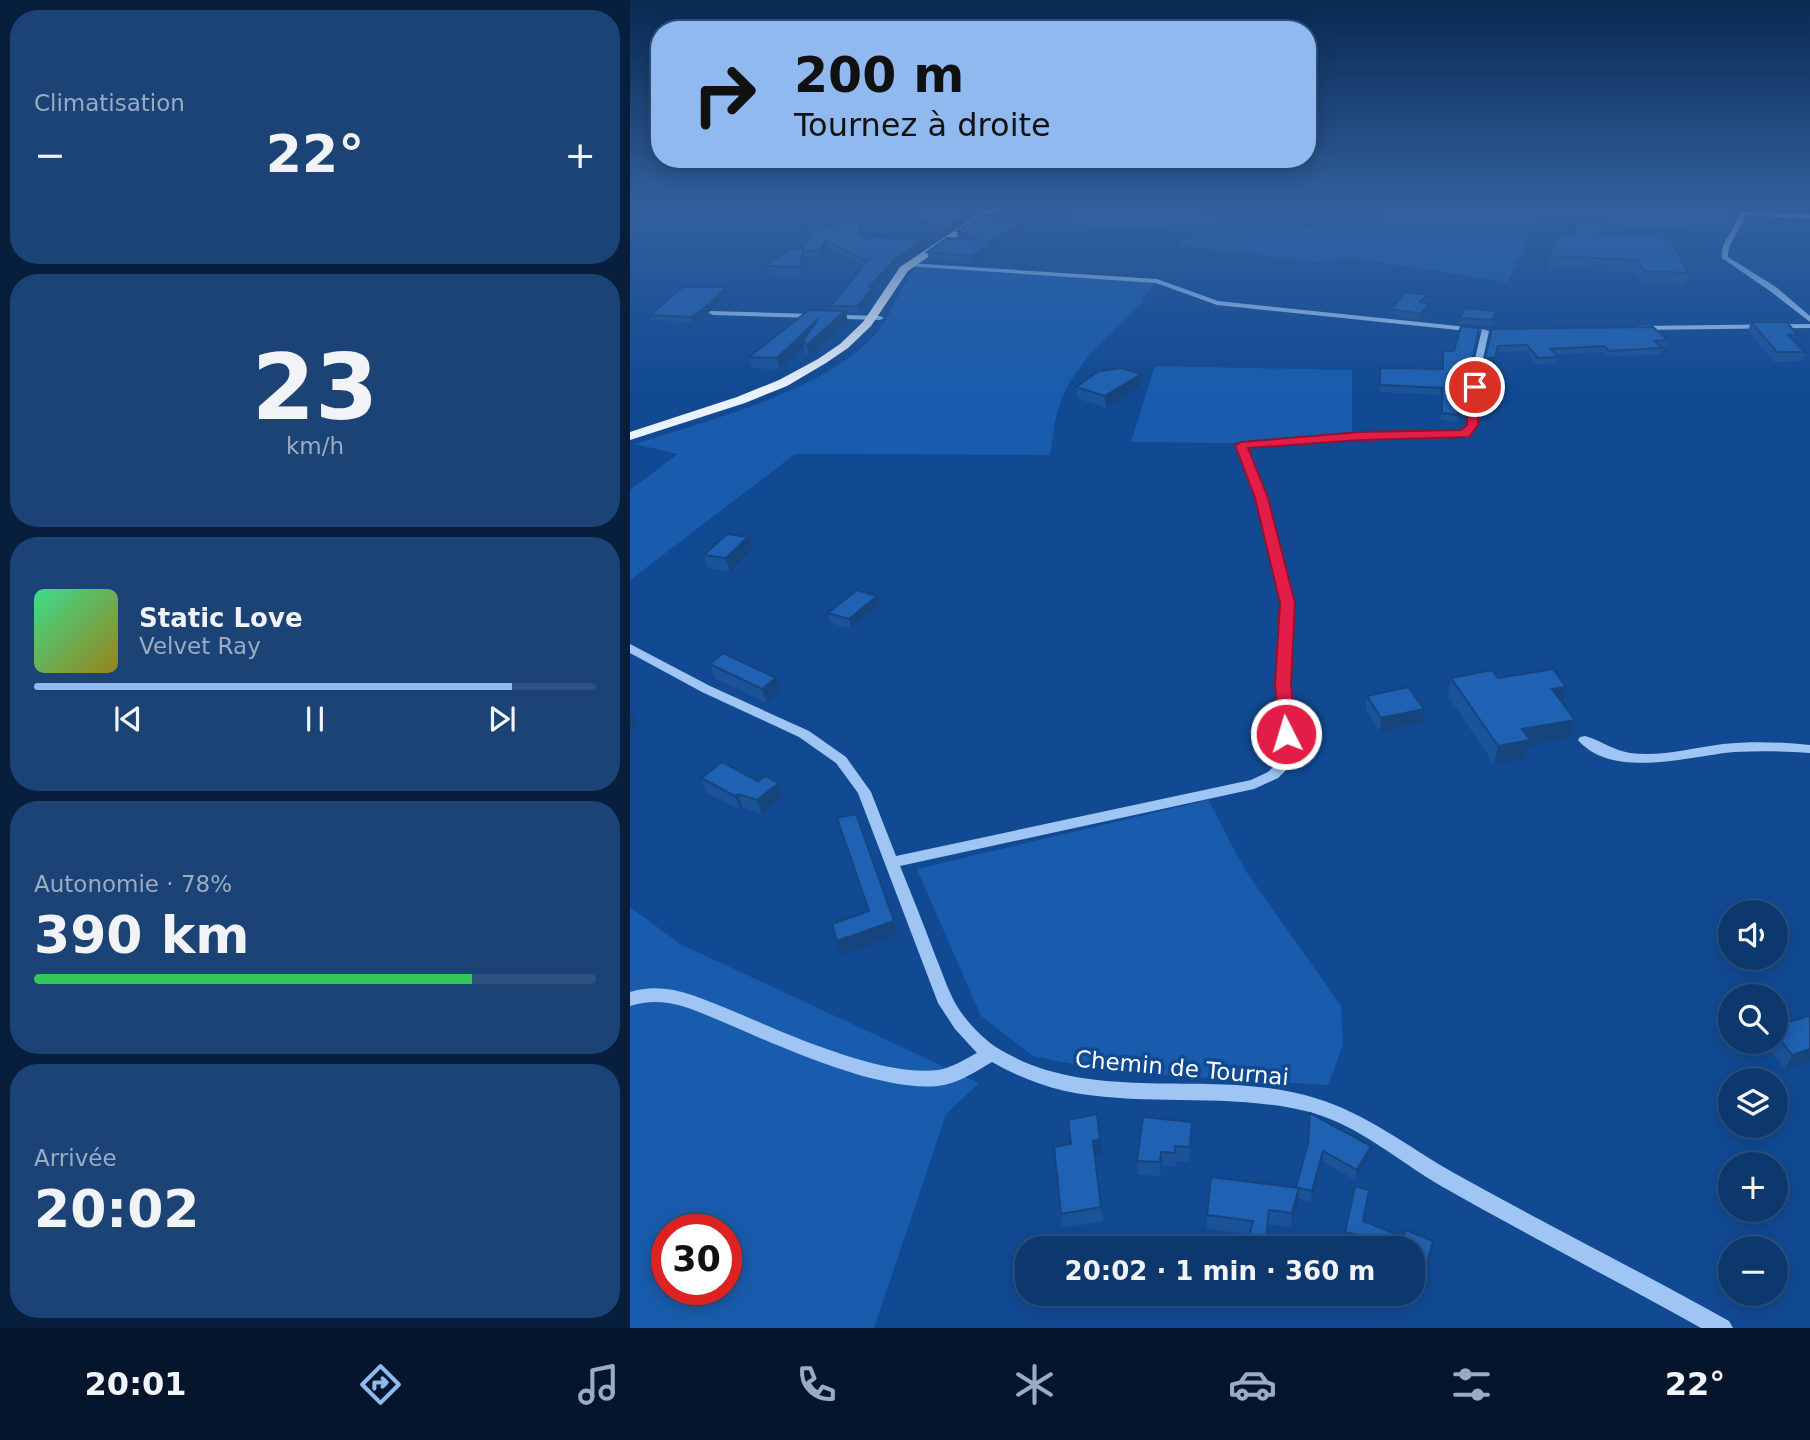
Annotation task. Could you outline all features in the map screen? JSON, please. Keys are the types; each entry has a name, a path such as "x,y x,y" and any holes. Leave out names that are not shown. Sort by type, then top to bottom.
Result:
{"main road":[{"path":"630,439 735,407 790,385 841,355 861,339 888,302 887,297 895,279 907,267"}],"street":[{"path":"893,862 1254,784 1273,775 1282,766 1289,751 1283,703 1287,603 1262,498 1241,445 1361,436 1465,434 1472,425 1478,363 1488,331 1217,303 1201,299 1169,283 1143,279 942,267"},
{"path":"1739,267 1773,289 1810,320"},
{"path":"713,313 876,318"},
{"path":"793,328 806,317"},
{"path":"1631,329 1810,326"},
{"name":"Chemin de Tournai","path":"630,648 706,690 803,734 841,760 864,792 946,1003 967,1032 991,1054 1044,1076 1086,1085 1278,1098 1328,1110 1446,1178 1722,1328"},
{"path":"1585,740 1615,757 1641,760 1762,746 1810,749"},
{"path":"630,999 649,994 681,999 795,1043 884,1074 906,1078 940,1077 958,1072 991,1054"}],"shaded area":[{"path":"916,267 946,267 1156,282 1142,298 1146,299 1096,348 1074,375 1059,406 1050,455 795,454 630,580 630,490 678,454 635,444 761,403 823,374 850,357 873,337 886,320"},
{"path":"1410,267 1515,267 1507,282"},
{"path":"1155,366 1352,370 1352,432 1232,443 1131,442"},
{"path":"1208,800 1245,870 1341,1006 1343,1045 1328,1085 1114,1072 1033,1056 981,1016 917,869"},
{"path":"630,907 680,944 979,1083 946,1114 874,1328 630,1328"}],"building":[{"path":"863,267 888,267 869,287 873,287 858,306 831,306"},
{"path":"1641,267 1685,267 1688,273 1643,271"},
{"path":"683,287 726,287 705,308 691,317 650,315"},
{"path":"1406,292 1427,295 1420,302 1429,304 1420,314 1391,309"},
{"path":"1465,308 1496,311 1493,320 1460,318"},
{"path":"809,310 845,311 807,345 803,341 818,319 777,358 749,357"},
{"path":"1751,322 1787,322 1797,335 1788,335 1805,352 1777,352"},
{"path":"1461,326 1479,328 1472,362 1469,363 1470,376 1456,376 1458,415 1442,413 1442,388 1380,385 1380,368 1443,369 1443,351 1454,351"},
{"path":"1653,327 1668,340 1655,341 1662,348 1609,351 1604,346 1551,349 1558,357 1538,358 1527,345 1498,346 1495,357 1485,359 1492,329"},
{"path":"1121,368 1141,374 1105,396 1076,387 1099,371"},
{"path":"727,534 748,537 726,558 704,555"},
{"path":"857,590 877,596 849,619 828,613"},
{"path":"723,653 776,678 762,689 710,664"},
{"path":"1553,669 1566,687 1552,689 1575,720 1522,729 1530,740 1498,746 1451,678 1492,670 1498,678"},
{"path":"1408,687 1424,709 1381,718 1367,696"},
{"path":"722,762 758,781 765,776 779,783 757,800 738,794 735,796 701,778"},
{"path":"856,814 894,921 837,941 832,924 869,911 837,818"},
{"path":"1808,1016 1810,1018 1810,1049 1792,1055 1788,1050 1788,1022"},
{"path":"1310,1113 1371,1146 1357,1170 1323,1151 1312,1191 1296,1187 1308,1143"},
{"path":"1097,1114 1100,1139 1093,1141 1101,1207 1061,1214 1054,1147 1071,1144 1068,1120"},
{"path":"1143,1117 1192,1122 1190,1147 1175,1146 1175,1153 1161,1152 1160,1162 1137,1161"},
{"path":"1211,1177 1299,1188 1292,1213 1269,1210 1266,1236 1249,1236 1253,1221 1207,1215"},
{"path":"1355,1186 1369,1190 1363,1221 1400,1236 1360,1236 1345,1232"},
{"path":"1406,1230 1421,1236 1403,1236"},
{"path":"1425,1238 1433,1241 1425,1271"}],"route":[{"path":"1286,734 1283,684 1287,603 1262,498 1241,445 1361,436 1465,434 1471,430 1475,387"}]}
